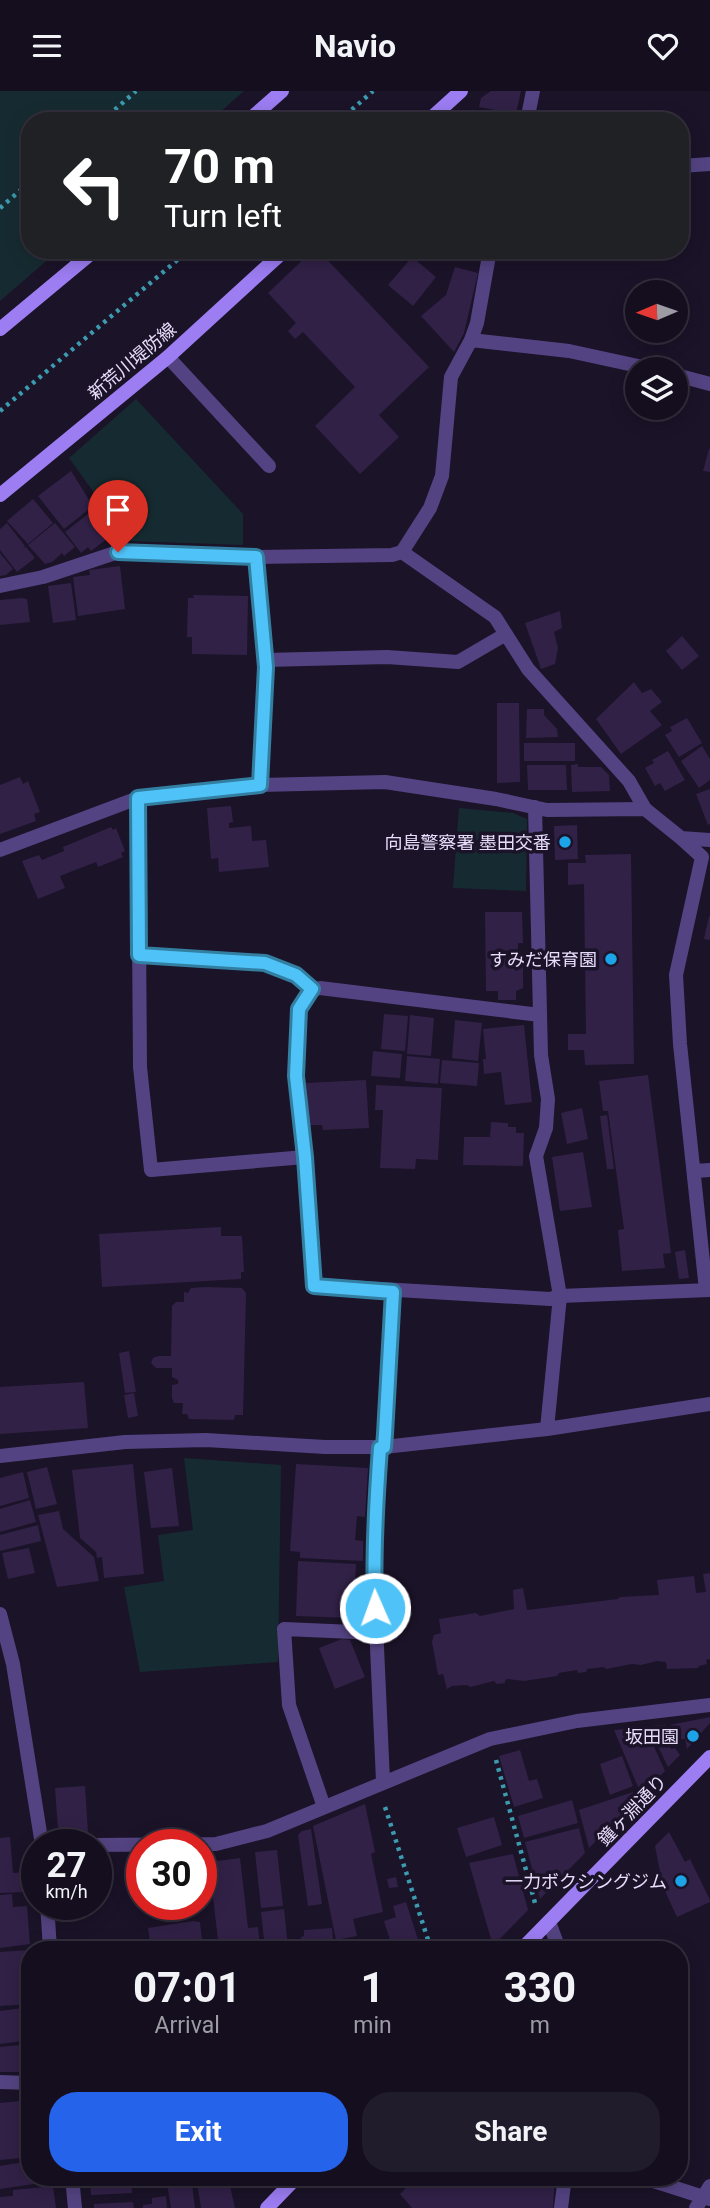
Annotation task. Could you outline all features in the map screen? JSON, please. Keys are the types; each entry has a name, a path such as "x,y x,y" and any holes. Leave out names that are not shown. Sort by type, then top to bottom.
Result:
{"main road":[{"path":"258,112 282,91"},
{"path":"438,112 461,91"},
{"path":"0,329 84,259"},
{"name":"新荒川堤防線","path":"0,495 168,357 275,259"},
{"name":"鐘ヶ淵通り","path":"530,1941 710,1757"},
{"path":"267,2208 288,2186"}],"street":[{"path":"529,112 533,91"},
{"path":"689,165 710,164"},
{"path":"0,586 43,577 118,552 256,557 392,555 402,552 430,508 442,476 451,377 477,323 488,259"},
{"path":"471,340 569,351 625,363"},
{"path":"168,357 269,466"},
{"path":"688,378 710,384"},
{"path":"312,989 299,1009 296,1076 314,1286 550,1299 560,1296 708,1290 680,1044 676,975 702,857 645,809 629,781 528,669 495,617 402,552"},
{"path":"256,557 265,660 260,785"},
{"path":"265,660 387,657 458,662 506,634"},
{"path":"0,850 138,798 260,785 385,782 547,810 645,809"},
{"path":"138,798 140,1067 151,1170 305,1157"},
{"path":"535,807 541,1055 548,1099 546,1128 536,1156 560,1296 547,1429"},
{"path":"681,838 710,840"},
{"path":"139,955 265,963 296,975 312,989 540,1015"},
{"path":"695,1171 710,1170"},
{"path":"380,1783 373,1558 393,1292"},
{"path":"0,1456 125,1442 206,1440 382,1448 547,1429 710,1404"},
{"path":"0,1615 13,1664 39,1829"},
{"path":"324,1807 289,1705 284,1629 377,1633"},
{"path":"112,1845 216,1844 267,1831 490,1738 577,1721 710,1705"},
{"path":"48,1920 49,1941"},
{"path":"549,1922 556,1941"},
{"path":"0,2083 21,2083"},
{"path":"73,2186 75,2208"},
{"path":"561,2208 564,2186"},
{"path":"667,2186 705,2197"}],"path":[{"path":"112,112 136,91"},
{"path":"348,112 373,91"},
{"path":"0,208 21,190"},
{"path":"0,411 178,259"},
{"path":"490,1738 537,1912"},
{"path":"380,1783 429,1941"}],"shaded area":[{"path":"0,91 244,91 220,112 21,112 21,259 49,259 0,301"},
{"path":"136,399 243,514 243,545 129,541 69,458"},
{"path":"459,808 513,813 527,819 526,891 453,888"},
{"path":"184,1458 281,1465 278,1662 140,1672 124,1587 164,1581 158,1535 193,1530"}],"building":[{"path":"491,91 521,91 516,112 479,107 481,98"},
{"path":"304,259 327,259 429,367 379,415 399,437 360,474 315,426 355,387 303,332 295,339 288,331 296,323 268,293"},
{"path":"410,259 414,259 436,277 413,306 388,285"},
{"path":"455,267 478,273 464,333 454,352 421,316 446,295"},
{"path":"710,449 710,472 703,471"},
{"path":"71,471 93,506 64,529 38,496"},
{"path":"33,499 53,523 28,544 7,521"},
{"path":"93,510 112,535 91,551 88,547 81,553 65,532"},
{"path":"7,523 25,546 23,548 26,547 35,558 17,572 0,550 0,529"},
{"path":"55,523 75,547 64,556 62,553 52,562 45,564 28,545"},
{"path":"0,553 13,569 0,576"},
{"path":"120,566 125,609 78,616 73,577 90,575 89,570"},
{"path":"71,583 76,620 53,623 48,586"},
{"path":"193,595 248,596 247,655 192,654 192,637 187,637 188,598 194,598"},
{"path":"27,599 30,622 0,625 0,600"},
{"path":"560,611 562,628 554,632 558,648 555,664 541,669 525,623"},
{"path":"682,636 699,656 682,670 666,651"},
{"path":"634,682 642,693 651,689 662,702 650,711 662,725 621,754 596,719"},
{"path":"497,703 519,703 520,782 497,783"},
{"path":"527,709 544,709 544,715 557,729 558,737 526,738"},
{"path":"687,718 702,743 679,757 665,735 672,731 670,727"},
{"path":"524,743 575,743 575,761 524,761"},
{"path":"702,746 710,759 710,780 699,788 681,761"},
{"path":"668,751 685,780 665,791 660,783 655,786 645,768 654,763 652,760"},
{"path":"578,764 578,767 601,767 609,775 610,791 572,792 571,765"},
{"path":"527,765 566,765 567,790 528,790"},
{"path":"20,777 23,784 28,781 40,812 34,814 36,821 0,834 0,785"},
{"path":"710,789 710,824 708,825 696,794"},
{"path":"231,806 233,822 229,823 229,828 251,826 252,841 266,840 269,867 219,872 218,858 211,859 207,808"},
{"path":"577,825 578,859 555,860 554,826"},
{"path":"111,827 113,830 116,828 125,851 121,853 123,857 98,867 96,862 60,876 65,888 38,899 22,861 39,855 42,860 64,851 63,847"},
{"path":"631,854 634,1064 585,1065 584,1050 568,1050 568,1034 586,1034 584,884 568,885 568,863 586,863 585,855"},
{"path":"485,912 522,912 523,943 518,943 518,959 523,959 523,988 516,991 516,1000 498,1000 498,991 486,991"},
{"path":"710,916 710,940 704,939"},
{"path":"384,1014 408,1016 405,1051 381,1049"},
{"path":"410,1015 434,1018 431,1056 407,1054"},
{"path":"455,1020 482,1023 478,1061 452,1058"},
{"path":"524,1025 532,1102 505,1105 501,1072 484,1074 483,1059 486,1059 483,1029"},
{"path":"373,1051 402,1054 400,1078 371,1076"},
{"path":"407,1056 440,1059 438,1084 405,1081"},
{"path":"442,1060 479,1063 477,1086 440,1083"},
{"path":"648,1075 671,1253 663,1254 665,1268 622,1271 618,1230 624,1229 608,1111 603,1111 599,1081"},
{"path":"366,1080 369,1128 323,1130 322,1125 308,1125 306,1083"},
{"path":"376,1085 442,1088 438,1160 416,1159 415,1169 380,1168 383,1110 375,1110"},
{"path":"582,1108 588,1139 567,1144 561,1113"},
{"path":"607,1115 614,1169 607,1169 600,1116"},
{"path":"491,1122 508,1123 508,1127 516,1127 516,1133 524,1133 523,1166 463,1165 464,1137 490,1137"},
{"path":"583,1152 592,1207 560,1211 552,1157"},
{"path":"221,1227 221,1236 242,1236 244,1272 241,1272 241,1279 102,1287 99,1234"},
{"path":"685,1250 689,1278 679,1279 675,1252"},
{"path":"191,1288 242,1288 246,1293 243,1415 235,1415 234,1420 189,1419 187,1414 182,1414 183,1403 174,1403 172,1398 172,1385 178,1384 178,1380 172,1377 172,1368 156,1368 151,1363 153,1358 158,1356 171,1356 172,1306 176,1302 184,1302 184,1292 188,1293"},
{"path":"129,1351 136,1392 125,1393 119,1353"},
{"path":"84,1382 88,1428 0,1434 0,1387"},
{"path":"134,1393 138,1416 128,1418 124,1395"},
{"path":"133,1464 144,1574 104,1578 102,1557 97,1558 96,1552 80,1538 72,1470"},
{"path":"296,1464 368,1468 365,1517 357,1516 355,1540 363,1541 363,1561 300,1558 300,1552 290,1551"},
{"path":"47,1467 57,1504 36,1509 27,1472"},
{"path":"172,1468 179,1526 151,1528 144,1472"},
{"path":"23,1472 29,1498 0,1506 0,1478"},
{"path":"30,1500 36,1522 0,1532 0,1509"},
{"path":"59,1511 63,1529 94,1557 99,1581 57,1587 38,1515"},
{"path":"38,1525 41,1541 0,1551 0,1535"},
{"path":"29,1548 35,1573 8,1579 2,1553"},
{"path":"298,1561 356,1564 353,1618 296,1616"},
{"path":"710,1573 710,1659 706,1660 707,1664 698,1668 667,1669 666,1662 657,1661 606,1669 587,1669 586,1672 578,1673 577,1670 524,1681 508,1679 505,1683 497,1684 494,1681 470,1687 452,1686 447,1689 443,1674 438,1675 432,1642 434,1635 441,1633 439,1619 476,1613 480,1616 514,1609 513,1590 523,1588 527,1610 620,1597 659,1595 657,1580 694,1576 696,1593 706,1592 703,1574"},
{"path":"342,1639 350,1640 365,1677 335,1689 319,1648"},
{"path":"710,1717 710,1723 687,1749 685,1739 672,1740 670,1725"},
{"path":"666,1725 671,1749 675,1748 680,1755 668,1767 648,1726"},
{"path":"645,1727 665,1771 641,1794 614,1730"},
{"path":"520,1750 529,1781 537,1779 543,1798 514,1807 499,1756"},
{"path":"622,1756 633,1786 610,1795 600,1764"},
{"path":"85,1786 88,1829 58,1829 55,1788"},
{"path":"633,1792 634,1803 589,1848 579,1810"},
{"path":"572,1800 578,1823 524,1838 518,1816"},
{"path":"365,1804 375,1852 371,1854 383,1912 353,1919 357,1936 336,1940 313,1826"},
{"path":"494,1817 502,1845 466,1857 457,1828"},
{"path":"579,1828 585,1853 540,1899 525,1842"},
{"path":"311,1829 322,1904 308,1906 298,1835"},
{"path":"669,1832 685,1862 690,1859 710,1900 677,1917 663,1887 655,1846"},
{"path":"10,1837 13,1873 21,1872 21,1892 0,1893 0,1838"},
{"path":"277,1850 283,1906 261,1908 255,1852"},
{"path":"513,1854 528,1910 498,1941 492,1941 469,1863"},
{"path":"240,1858 248,1928 258,1927 259,1941 218,1941 216,1920 217,1861"},
{"path":"396,1877 398,1887 389,1888 387,1879"},
{"path":"12,1894 13,1907 21,1906 21,1920 28,1920 30,1941 0,1948 0,1895"},
{"path":"406,1902 418,1941 390,1941 384,1921 396,1917 393,1906"},
{"path":"284,1909 287,1941 264,1941 261,1912"},
{"path":"200,1922 202,1941 150,1941 148,1928"},
{"path":"332,1928 333,1941 301,1941 304,1930"},
{"path":"21,1951 21,2005 0,2006 0,1952"},
{"path":"21,2008 21,2041 0,2044 0,2011"},
{"path":"21,2045 21,2072 0,2072 0,2047"},
{"path":"21,2101 21,2158 0,2160 0,2103"},
{"path":"21,2162 21,2186 0,2189 0,2166"},
{"path":"53,2186 56,2208 0,2208 0,2197 13,2196 13,2190"},
{"path":"90,2186 132,2186 132,2193 91,2195"},
{"path":"167,2186 192,2186 195,2208 171,2208"},
{"path":"197,2186 230,2186 235,2208 201,2208"},
{"path":"408,2186 554,2186 553,2208 412,2208 400,2194"},
{"path":"166,2196 167,2208 143,2208 143,2205 152,2204 152,2198"},
{"path":"133,2202 134,2208 94,2208 94,2204"}],"place":[{"name":"向島警察署 墨田交番","path":"565,842"},
{"name":"すみだ保育園","path":"611,959"},
{"name":"坂田園","path":"693,1736"},
{"name":"一力ボクシングジム","path":"681,1881"}],"route":[{"path":"118,552 256,557 266,667 260,785 138,798 139,955 265,963 296,975 312,989 299,1009 296,1076 314,1286 393,1292 384,1447 380,1448 377,1486 373,1558 375,1608"}]}
